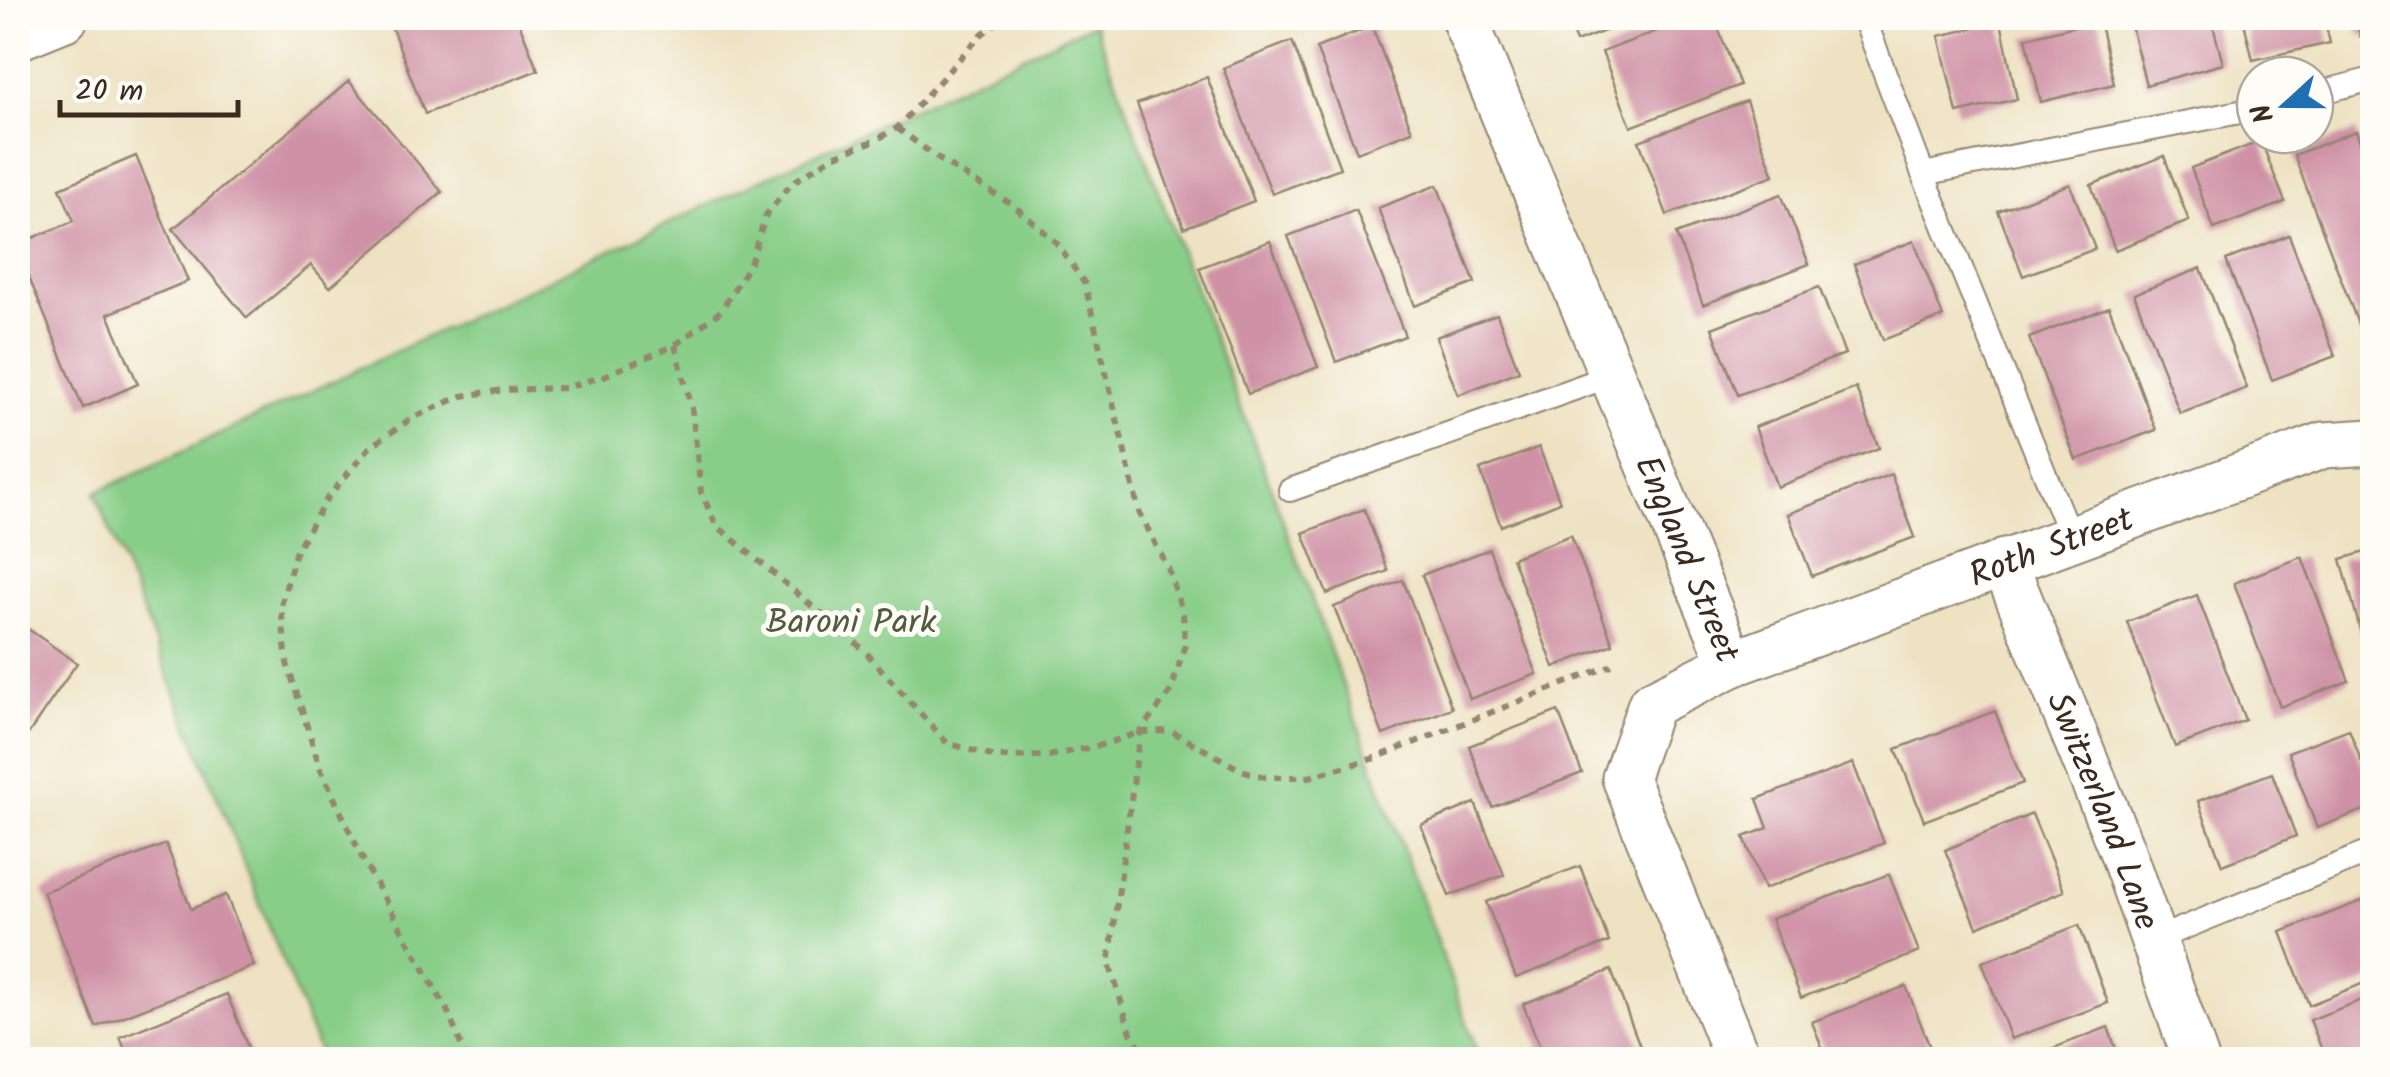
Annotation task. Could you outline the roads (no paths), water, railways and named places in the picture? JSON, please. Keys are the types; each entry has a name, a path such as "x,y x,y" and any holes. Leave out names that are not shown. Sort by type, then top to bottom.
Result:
{"street":[{"path":"18,37 65,18"},
{"name":"England Street","path":"1464,18 1732,664 1651,704 1625,778 1738,1060"},
{"name":"Roth Street","path":"1732,664 2324,445 2372,442"},
{"name":"Switzerland Lane","path":"2004,562 2120,848 2196,1060"}],"lane":[{"path":"1864,18 2070,538"},
{"path":"2335,89 2372,79"},
{"path":"1923,174 2235,113"},
{"path":"1290,490 1612,375"},
{"path":"2154,940 2372,851"}],"park label":[{"name":"Baroni Park","path":"851,621"}]}
